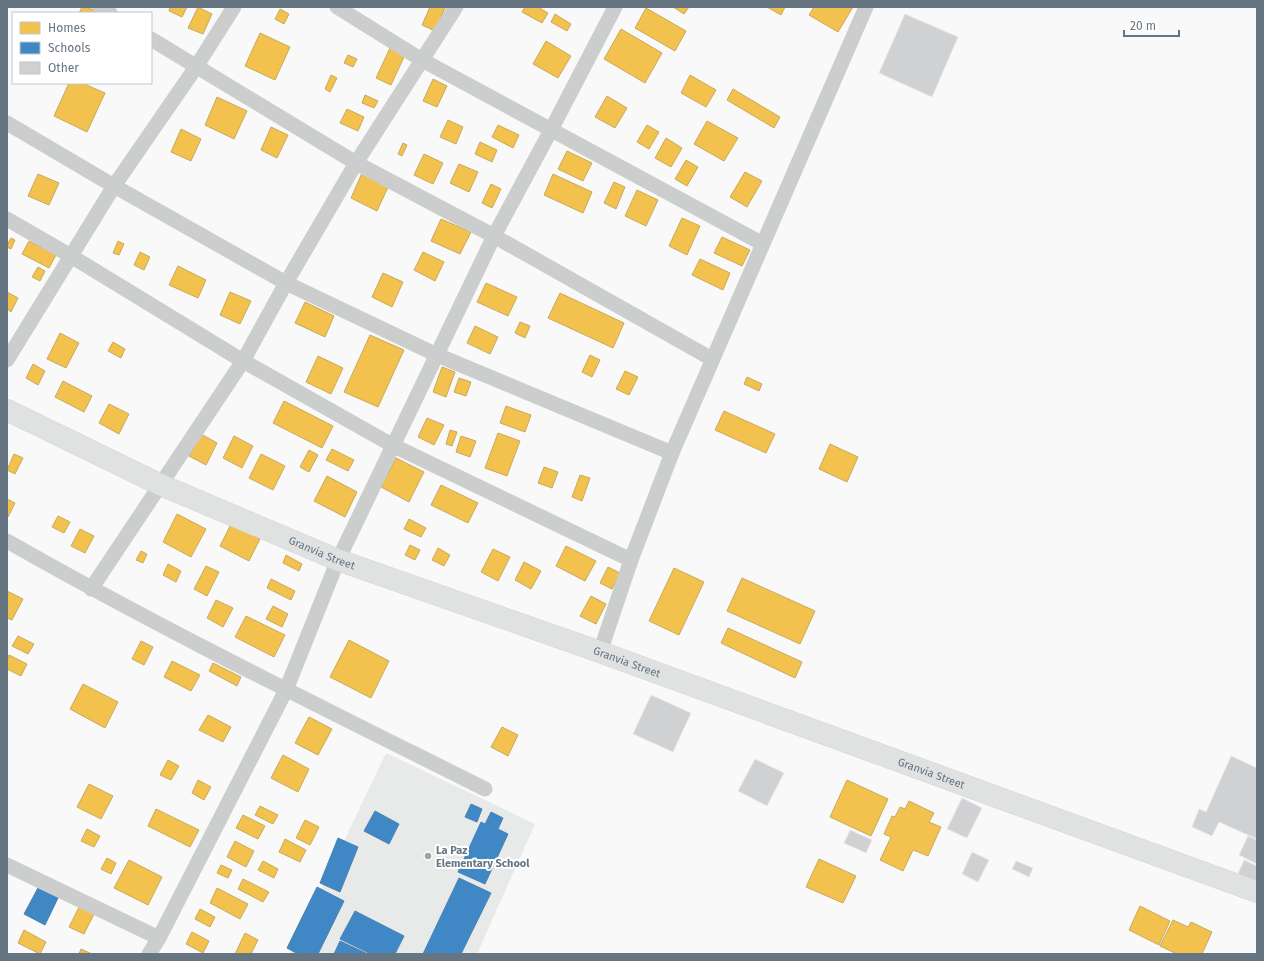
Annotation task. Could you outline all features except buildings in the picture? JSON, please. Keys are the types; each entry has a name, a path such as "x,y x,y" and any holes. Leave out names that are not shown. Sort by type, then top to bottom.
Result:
{"street":[{"path":"7,360 114,186 196,67 234,7"},
{"path":"337,7 422,60 763,244"},
{"path":"91,589 243,361 286,283 356,163 456,7"},
{"path":"149,954 159,938 286,690 338,560 392,445 494,236 615,7"},
{"path":"600,652 631,560 672,453 866,7"},
{"path":"152,40 356,163 494,236 712,359"},
{"path":"7,123 114,186 286,283 437,355 672,453"},
{"path":"7,219 71,256 243,361 392,445 631,560"},
{"name":"Granvia Street","path":"7,410 161,485 338,560 600,652 1257,892"},
{"path":"7,541 91,589 286,690 485,789"},
{"path":"7,864 159,938"}],"shaded area":[{"name":"La Paz Elementary School","path":"386,753 535,824 477,954 290,954"}],"place":[{"name":"La Paz Elementary School","path":"428,856"}]}
